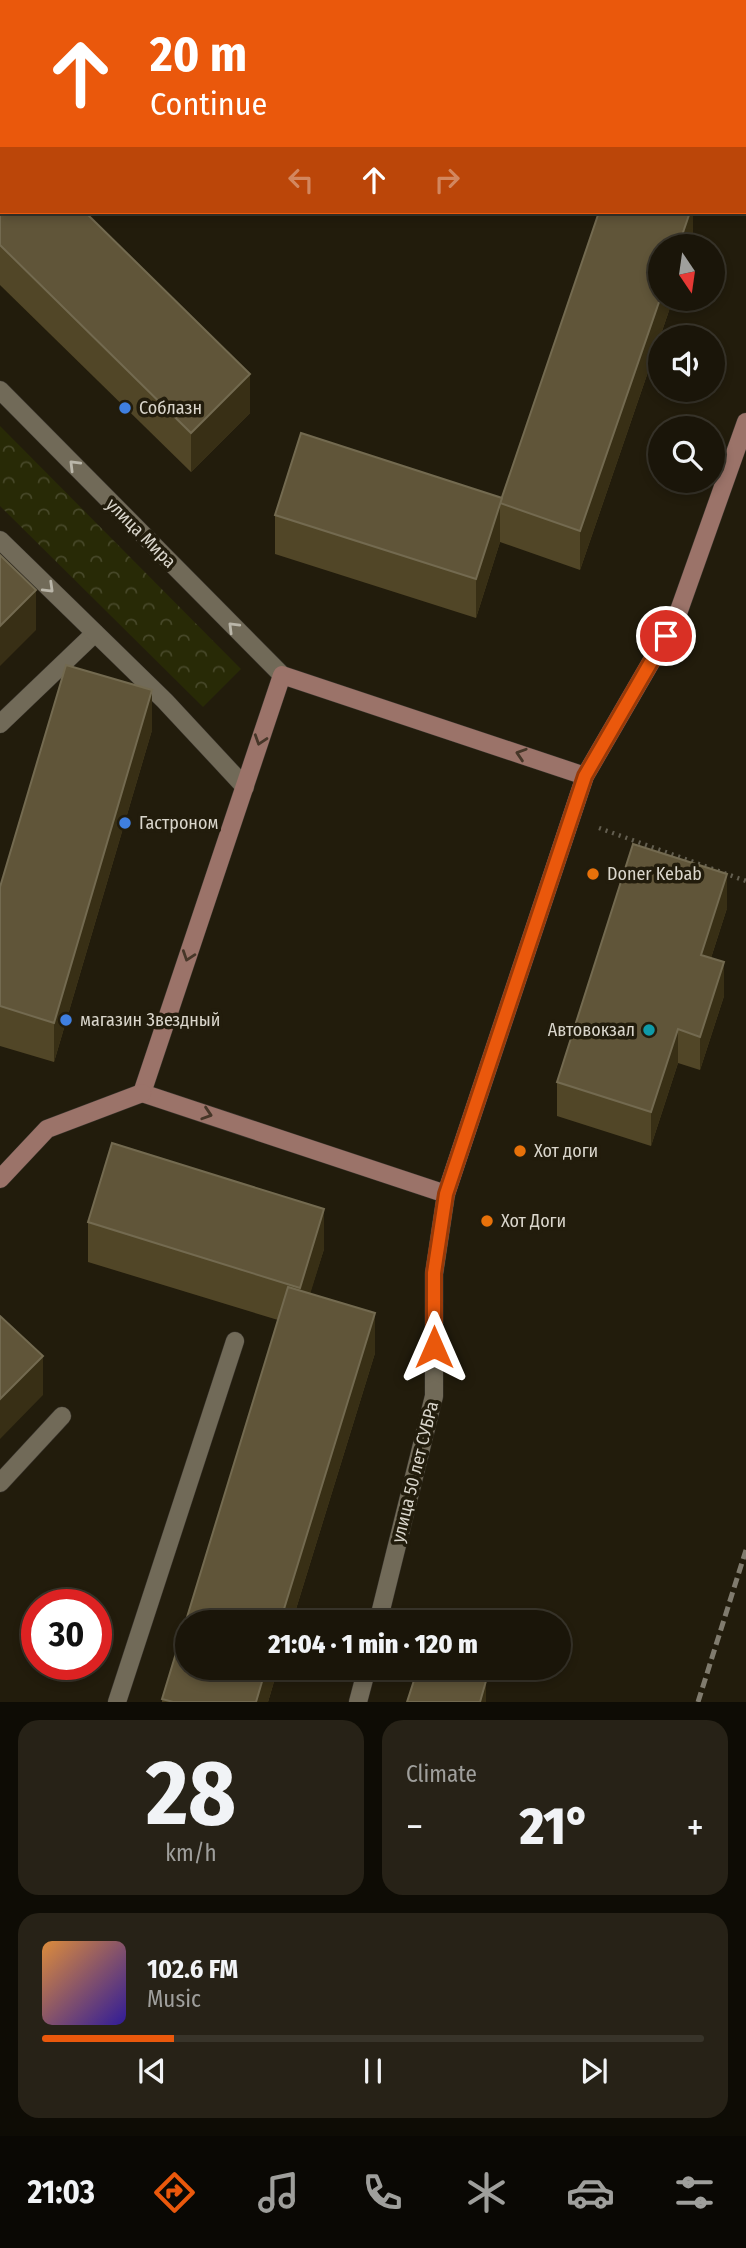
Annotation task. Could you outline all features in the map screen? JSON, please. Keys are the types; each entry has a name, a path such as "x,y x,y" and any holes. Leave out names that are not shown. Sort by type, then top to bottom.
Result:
{"street":[{"name":"улица Мира","path":"0,390 282,675"},
{"path":"4,1168 47,1129 142,1093 446,1194 585,776 676,619 746,422"},
{"path":"0,540 165,701 245,787"},
{"path":"0,724 95,633"},
{"path":"142,1093 282,675 585,776"},
{"name":"улица 50 лет СУБРа","path":"381,1610 435,1395 434,1273 446,1194"},
{"path":"117,1702 235,1340"},
{"path":"0,1483 62,1416"},
{"path":"358,1702 364,1680"}],"path":[{"path":"572,818 746,881"}],"green space":[{"path":"0,426 241,669 203,707 0,506"}],"building":[{"path":"0,214 87,214 250,374 191,433 0,245"},
{"path":"598,214 689,214 682,234 648,234 648,312 656,312 651,325 648,325 648,334 580,531 500,503"},
{"path":"301,433 502,498 476,579 275,515"},
{"path":"0,555 36,590 0,626"},
{"path":"66,665 152,690 54,1023 0,1006 0,887"},
{"name":"Автовокзал","path":"633,844 727,874 701,955 724,962 700,1037 678,1029 651,1112 557,1082"},
{"path":"112,1143 324,1209 300,1288 88,1222"},
{"path":"288,1287 375,1313 284,1610 189,1610"},
{"path":"0,1316 43,1356 0,1399"},
{"path":"175,1656 175,1680 262,1680 256,1702 173,1702 162,1699"},
{"path":"414,1680 486,1681 480,1702 407,1702"}],"railway":[{"path":"698,1702 746,1550"}],"place":[{"name":"Соблазн","path":"125,408"},
{"name":"Гастроном","path":"125,823"},
{"name":"Doner Kebab","path":"593,874"},
{"name":"магазин Звездный","path":"66,1020"},
{"name":"Автовокзал","path":"649,1030"},
{"name":"Хот доги","path":"520,1151"},
{"name":"Хот Доги","path":"487,1221"}],"route":[{"path":"434,1347 434,1273 446,1194 585,776 666,636"}]}
